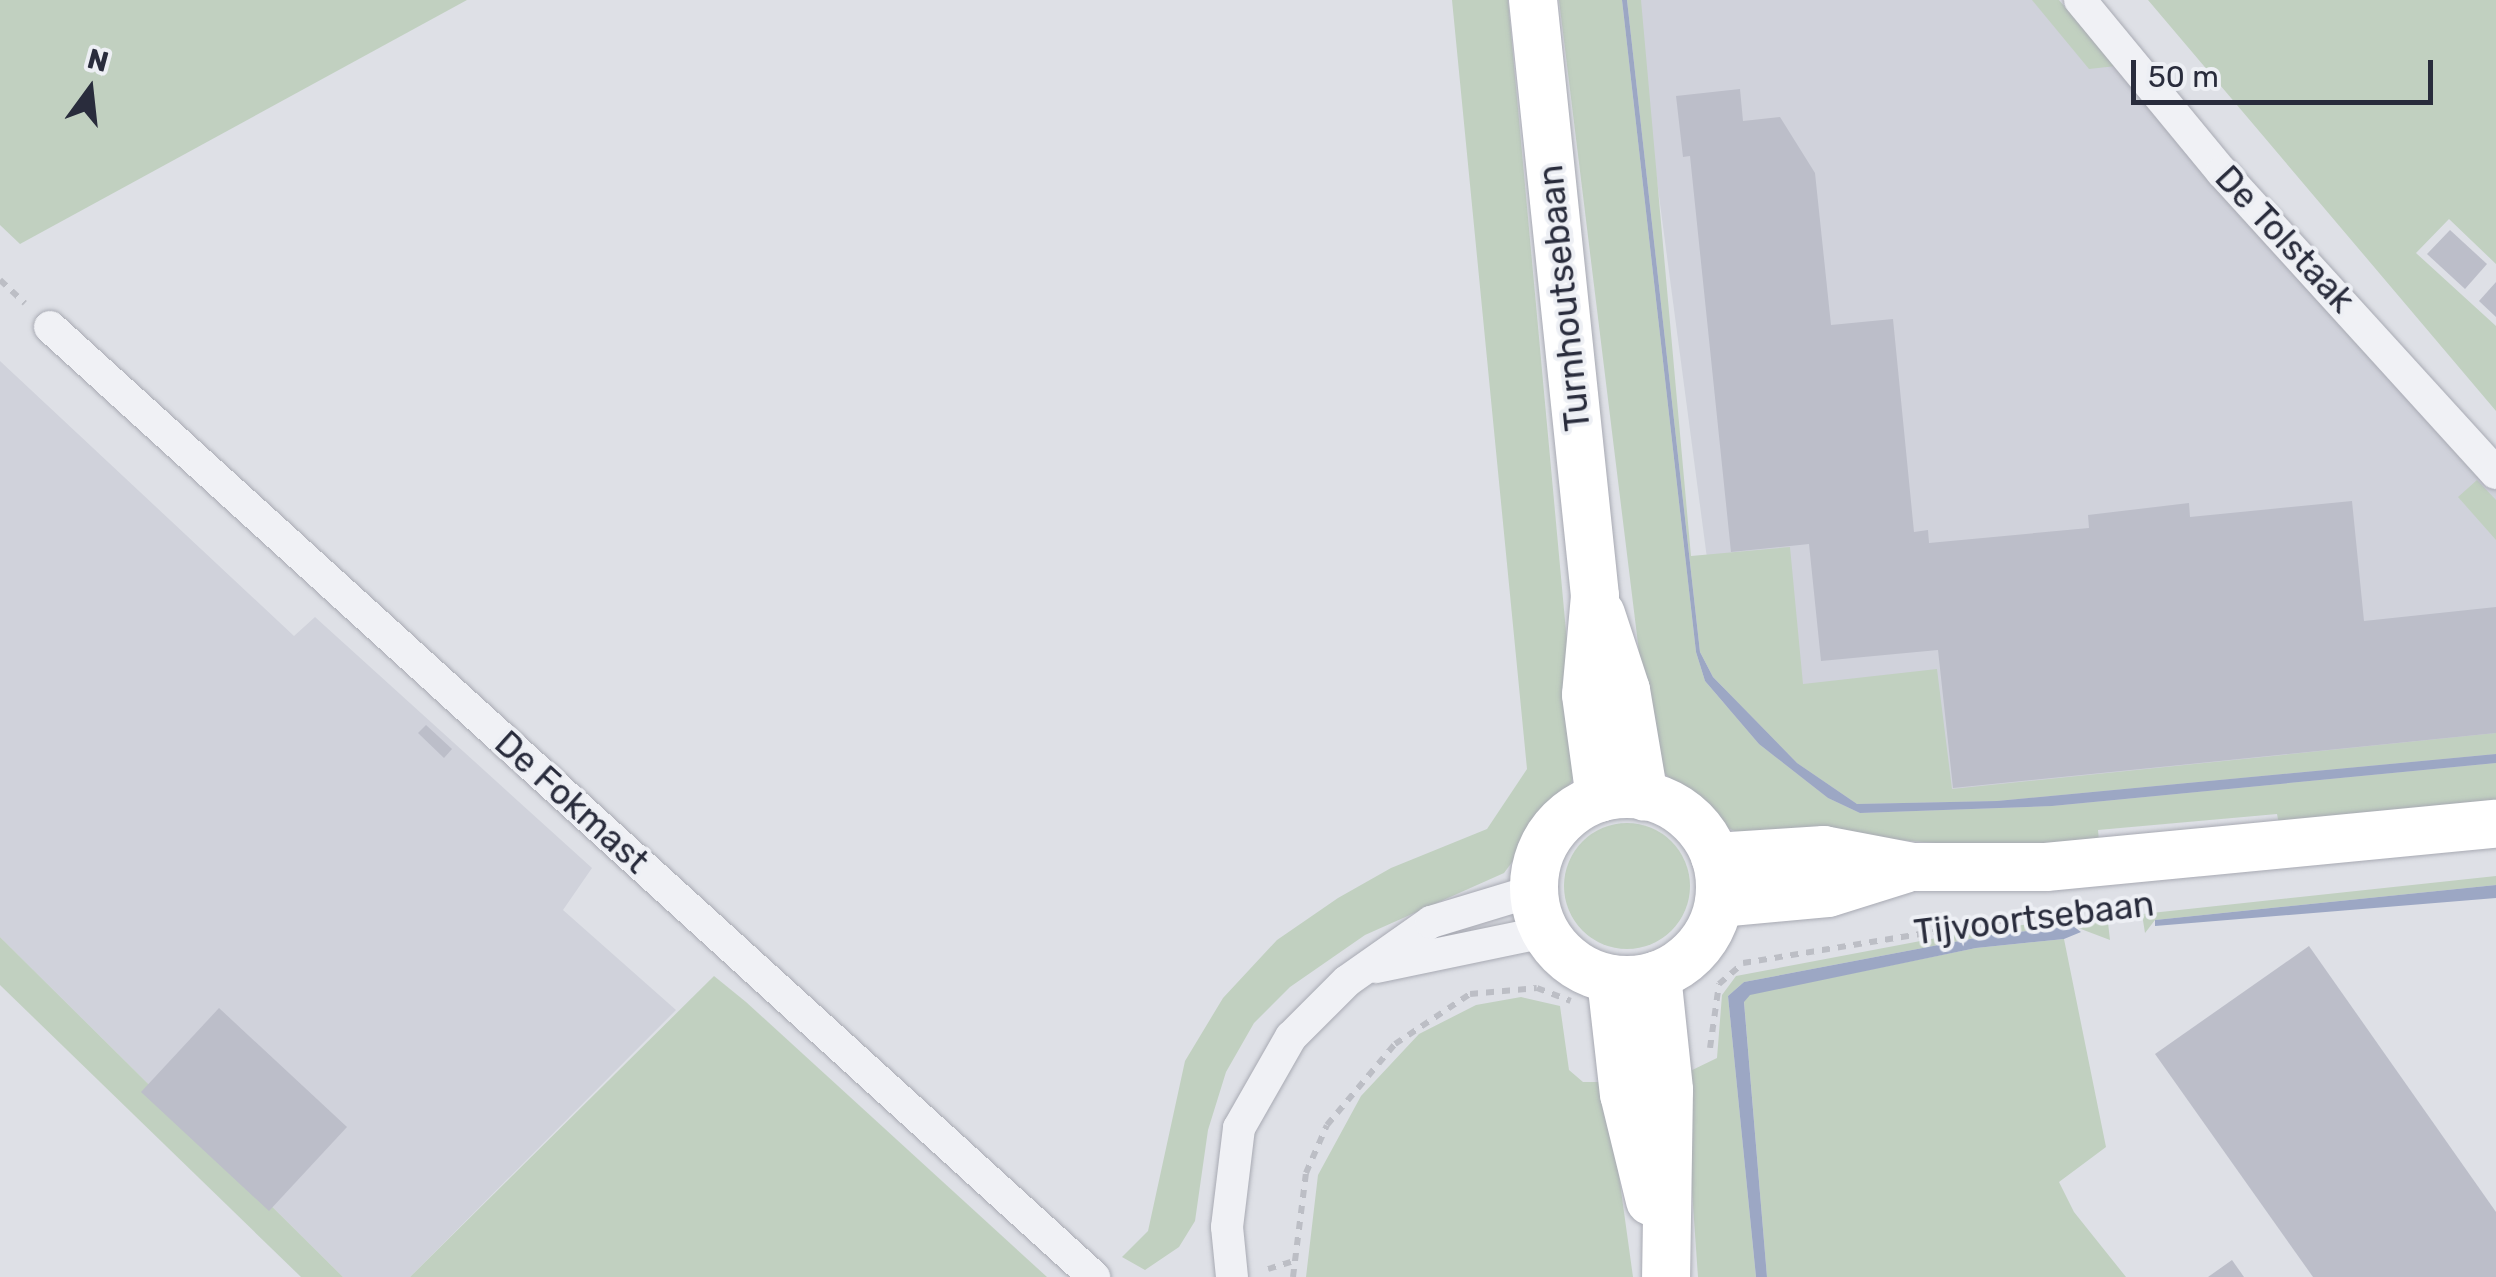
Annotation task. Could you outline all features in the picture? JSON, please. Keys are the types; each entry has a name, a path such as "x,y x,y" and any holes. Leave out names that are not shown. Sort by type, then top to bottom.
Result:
{"main road":[{"name":"Turnhoutsebaan","path":"1533,0 1596,596 1626,690 1622,797"},
{"path":"1622,797 1680,810 1715,857 1719,903 1698,948 1634,977 1572,963 1539,911 1550,833 1622,797"},
{"name":"Tijvoortsebaan","path":"1715,857 1824,850 1913,867 2046,867 2496,824"},
{"name":"Tijvoortsebaan","path":"1719,903 1828,893 1913,867"},
{"path":"1634,977 1667,1065 1665,1270"},
{"path":"1634,977 1624,1094 1665,1270"}],"street":[{"name":"De Tolstaak","path":"2080,0 2222,172 2496,473"},
{"name":"De Fokmast","path":"50,327 1094,1277"},
{"path":"1232,1277 1227,1227 1239,1128 1291,1037 1347,982 1431,922 1539,911"}],"path":[{"name":"Tijvoortsebaan","path":"1667,1065 1693,1062 1712,1046 1718,984 1743,963 2061,912"},
{"path":"1293,1277 1291,1262 1306,1173 1328,1126 1418,1024 1470,994 1506,990 1537,988 1564,996 1574,1012"}],"shaded area":[{"path":"1633,0 2053,0 2496,468 2496,783 1743,830"},
{"path":"0,361 294,636 315,617 592,868 563,910 676,1010 410,1277 343,1277 0,937"}],"green space":[{"path":"0,0 467,0 20,244 0,225"},
{"path":"1452,0 1508,0 1578,762 1572,781 1504,873 1365,935 1290,987 1254,1023 1226,1072 1208,1130 1195,1221 1179,1247 1145,1270 1122,1257 1148,1231 1185,1061 1223,998 1277,940 1338,898 1391,868 1487,829 1527,769"},
{"path":"1559,0 1622,0 1696,652 1705,681 1759,744 1828,798 1860,813 2052,806 2496,763 2496,802 2279,824 2277,814 2098,830 2099,841 2011,849 1848,836 1749,837 1718,824 1661,770 1639,652"},
{"path":"1627,0 1641,0 1691,556 1790,547 1803,684 1937,669 1952,789 2496,733 2496,754 1997,801 1857,804 1797,763 1713,677 1700,652"},
{"path":"2032,0 2059,0 2116,66 2089,69"},
{"path":"2148,0 2496,0 2496,264 2449,219 2416,253 2496,326 2496,411"},
{"path":"2477,480 2496,500 2496,540 2458,497"},
{"path":"1627,823 1651,828 1671,842 1685,862 1690,886 1685,910 1671,930 1651,944 1627,949 1603,944 1583,930 1569,910 1564,886 1569,862 1583,842 1603,828"},
{"path":"2496,876 2496,885 2155,920 2145,933 2142,914"},
{"path":"2107,914 2110,940 2073,926 1991,935 1744,982 1728,996 1756,1277 1698,1277 1684,1074 1717,1058 1722,995 1736,976 1968,932"},
{"path":"0,937 343,1277 301,1277 0,985"},
{"path":"2064,939 2106,1147 2059,1182 2074,1212 2126,1277 1767,1277 1744,1001 1750,994 1976,948"},
{"path":"714,976 746,1002 1047,1277 410,1277"},
{"path":"1521,997 1560,1006 1569,1070 1583,1082 1606,1082 1633,1277 1306,1277 1318,1175 1361,1096 1419,1034 1476,1005"}],"water":[{"path":"1622,0 1627,0 1700,652 1713,677 1797,763 1857,804 1997,801 2496,754 2496,763 2052,806 1860,813 1828,798 1759,744 1705,681 1696,652"},
{"path":"2496,885 2496,898 2155,926 2155,920"},
{"path":"2073,926 2081,932 2064,939 1976,948 1750,995 1744,1002 1767,1277 1756,1277 1728,996 1744,982 1991,935"}],"building":[{"path":"1740,89 1743,121 1780,117 1815,173 1831,325 1893,319 1914,532 1928,530 1929,543 2089,528 2088,515 2189,503 2190,517 2352,501 2364,621 2496,607 2496,733 1953,788 1938,650 1821,661 1809,544 1731,552 1690,156 1683,157 1676,96"},
{"path":"2450,230 2487,264 2465,289 2427,254"},
{"path":"2496,282 2496,317 2479,301"},
{"path":"426,725 452,749 444,758 418,733"},
{"path":"2309,946 2496,1212 2496,1277 2313,1277 2155,1054"},
{"path":"219,1008 347,1127 269,1211 141,1092"},
{"path":"2232,1260 2244,1277 2208,1277"}]}
